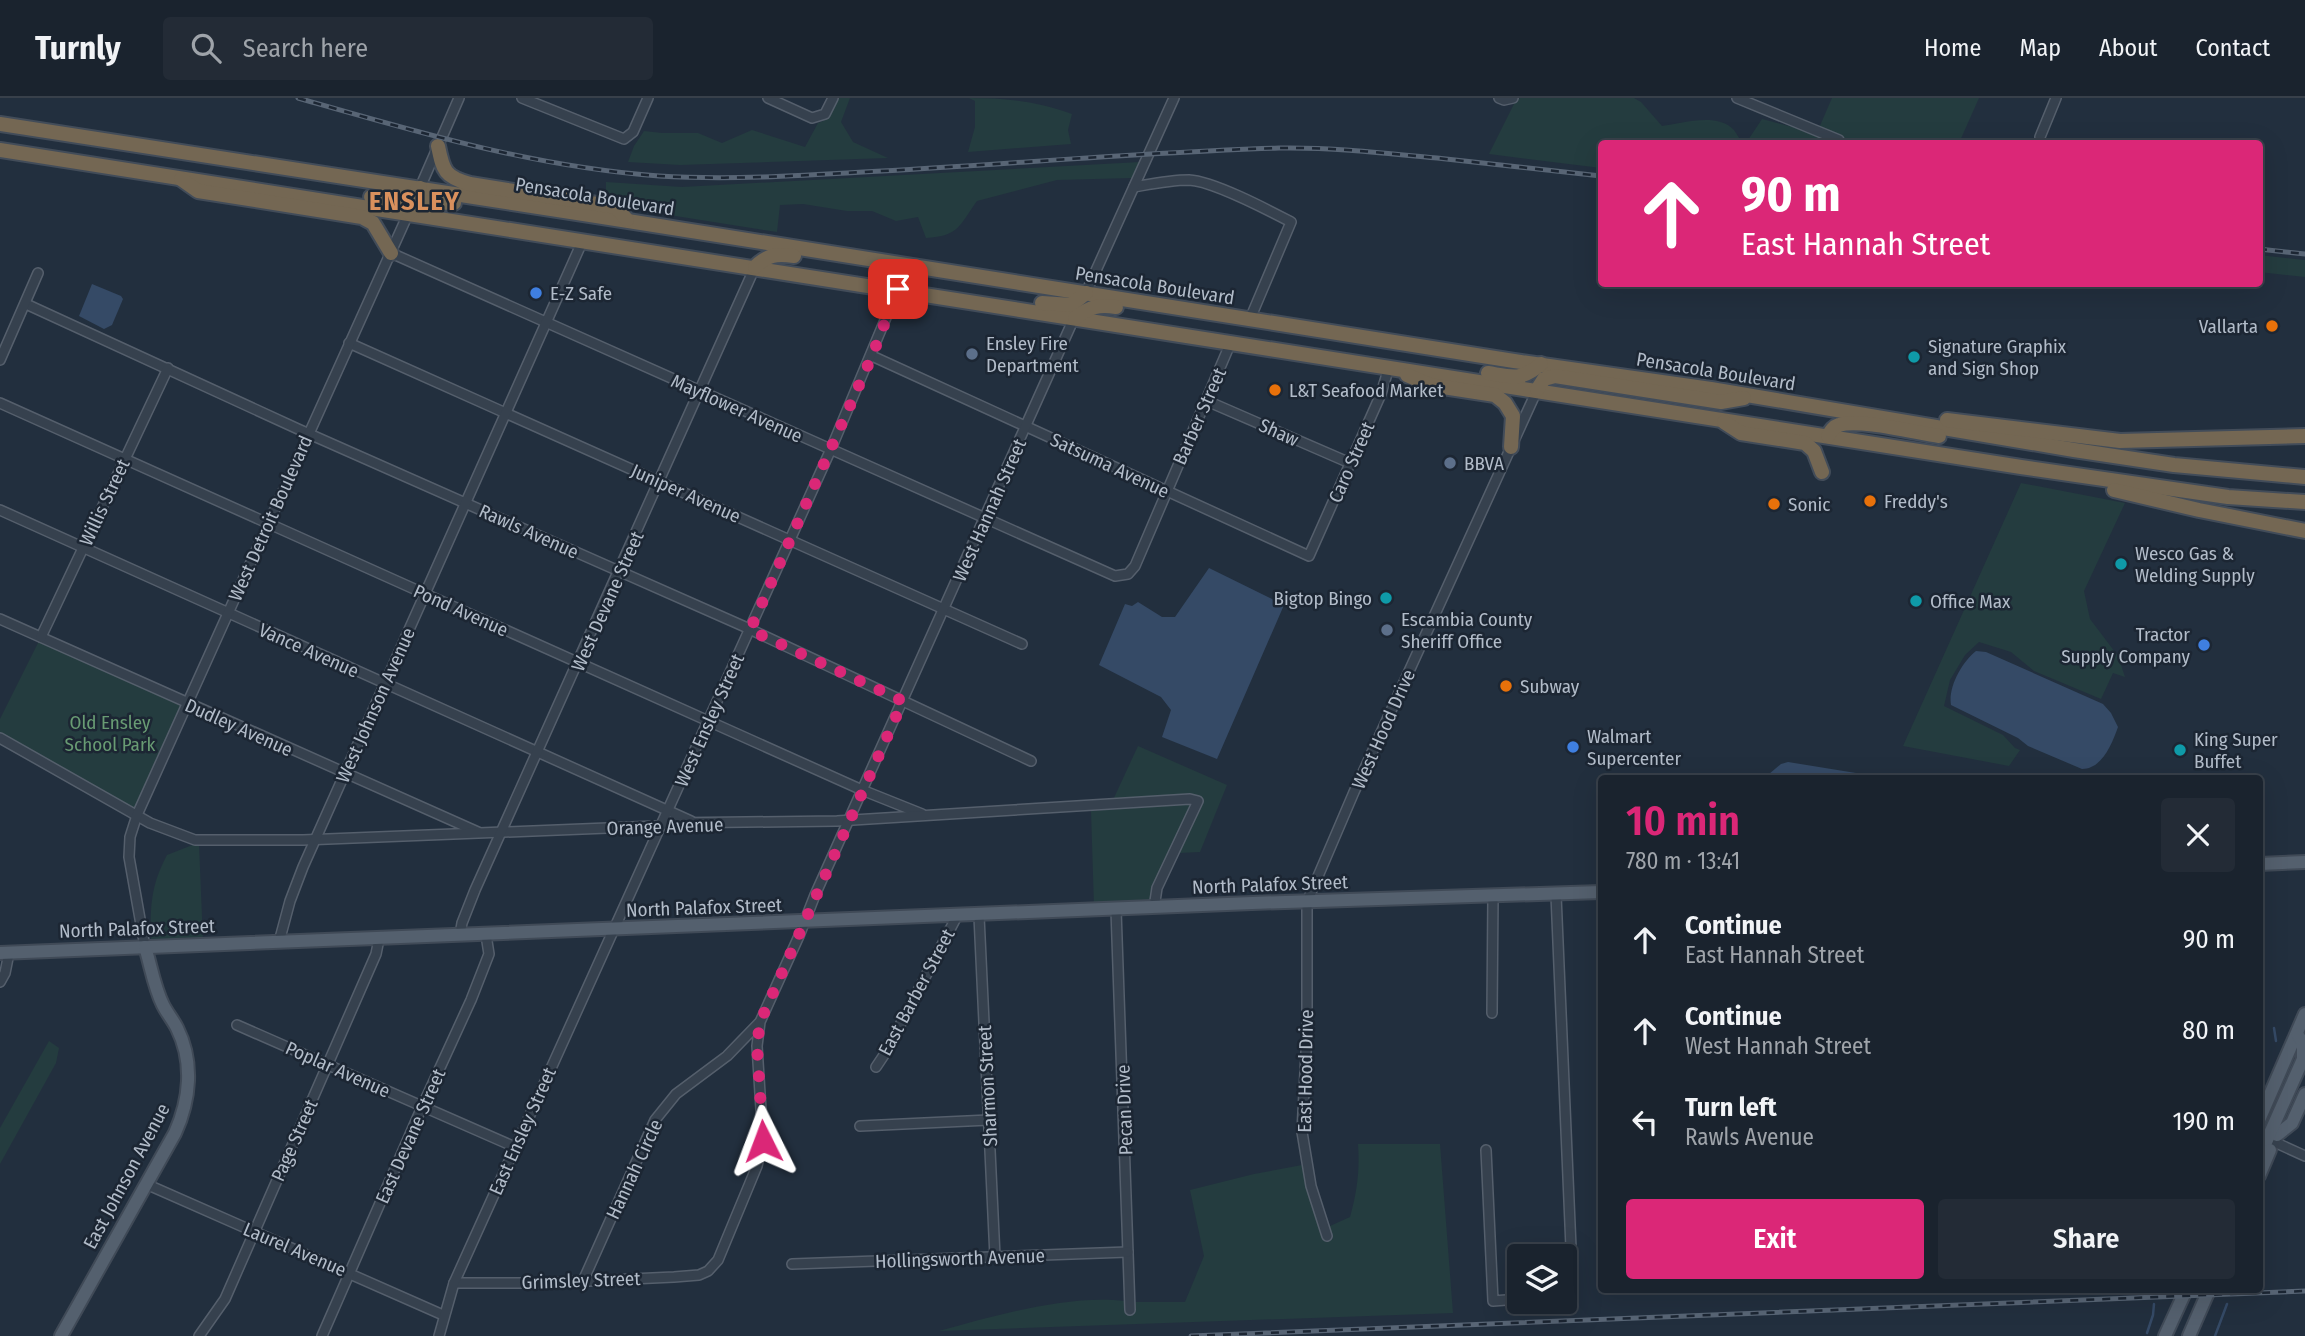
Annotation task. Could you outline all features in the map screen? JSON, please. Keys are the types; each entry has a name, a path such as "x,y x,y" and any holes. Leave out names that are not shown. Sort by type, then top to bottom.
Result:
{"highway":[{"name":"Pensacola Boulevard","path":"0,124 1758,396 2002,438 2174,464 2305,477"},
{"path":"438,146 445,169 453,179 616,207 627,220"},
{"path":"0,150 2021,467 2201,493 2305,502"},
{"path":"119,167 135,159 386,200 405,199 420,188"},
{"path":"177,176 198,191 362,217 373,223 391,253"},
{"path":"409,213 424,202 440,201 564,220 590,215"},
{"path":"755,267 768,256 778,254 845,264 879,260"},
{"path":"917,292 960,290 1059,306 1071,305 1086,293"},
{"path":"1075,317 1089,307 1100,305 1202,320 1250,319"},
{"path":"1370,364 1407,360 1510,376 1527,375 1541,364"},
{"path":"1389,367 1430,385 1495,395 1505,403 1513,416 1511,447"},
{"path":"1537,390 1544,379 1555,376 1721,402 1758,396"},
{"path":"1880,416 1962,421 2120,441 2305,436"},
{"path":"1720,419 1741,433 1805,443 1814,451 1822,472"},
{"path":"1828,436 1832,429 1840,424 1855,423 1972,442 2002,438"},
{"path":"2021,467 2199,510 2305,531"}],"main road":[{"path":"2263,863 2305,862"},
{"name":"North Palafox Street","path":"4,953 1598,892"},
{"name":"East Johnson Avenue","path":"61,1336 182,1117 188,1066 178,1030 162,1004 145,947"},
{"path":"2263,1111 2305,1014"},
{"path":"2263,1162 2270,1137 2303,1059 2303,1042 2297,1034"},
{"path":"2270,1137 2265,1133 2266,1124 2284,1081 2286,1058"},
{"path":"2270,1137 2305,1071"},
{"path":"2270,1137 2292,1123 2305,1094"},
{"path":"2165,1336 2185,1293"},
{"path":"2189,1336 2208,1293"},
{"path":"2174,1336 2177,1329 2176,1311"}],"street":[{"name":"West Detroit Boulevard","path":"145,947 129,857 130,837 137,815 459,98"},
{"path":"522,98 624,139 634,132 648,98"},
{"path":"768,98 812,118 827,111 833,98"},
{"name":"West Hannah Street","path":"760,1022 1174,98"},
{"path":"1737,98 1839,140"},
{"path":"2040,138 2056,98"},
{"path":"1134,187 1195,181 1259,206 1291,222 1250,319"},
{"name":"West Johnson Avenue","path":"279,942 289,901 583,240"},
{"name":"Mayflower Avenue","path":"391,253 1095,569 1123,576"},
{"name":"West Devane Street","path":"460,935 462,923 501,832 755,267"},
{"path":"0,360 38,273"},
{"name":"West Ensley Street","path":"614,929 831,449 898,289"},
{"name":"Rawls Avenue","path":"26,304 750,630 1031,761"},
{"name":"Barber Street","path":"1123,576 1135,566 1231,342"},
{"name":"Juniper Avenue","path":"349,343 1022,644"},
{"name":"Satsuma Avenue","path":"872,356 1309,556"},
{"name":"West Hood Drive","path":"1307,902 1354,792 1537,390 1541,364"},
{"name":"Caro Street","path":"1309,556 1381,394 1389,367"},
{"name":"Willis Street","path":"41,637 168,368"},
{"name":"Shaw","path":"1207,401 1350,463"},
{"name":"Pond Avenue","path":"0,403 862,790 924,815"},
{"name":"Vance Avenue","path":"0,510 695,823"},
{"name":"Dudley Avenue","path":"0,620 479,832"},
{"name":"Orange Avenue","path":"0,738 150,823 195,840 316,839 695,823 849,820 1190,799 1198,801 1157,888 1154,908"},
{"path":"1556,895 1571,1244"},
{"path":"1492,1013 1493,896"},
{"name":"East Hood Drive","path":"1307,902 1307,1033 1302,1132 1311,1186 1327,1236"},
{"name":"Pecan Drive","path":"1116,910 1130,1310"},
{"name":"East Barber Street","path":"876,1067 957,916"},
{"name":"Sharmon Street","path":"979,916 995,1257"},
{"name":"East Ensley Street","path":"439,1336 454,1283 614,929"},
{"name":"East Devane Street","path":"322,1336 487,961 489,946 486,934"},
{"name":"Page Street","path":"199,1336 225,1299 376,954 379,939"},
{"path":"0,982 8,962 4,953"},
{"name":"Grimsley Street","path":"454,1283 674,1277 699,1275 708,1271 718,1260 761,1155 763,1141 757,1046 760,1022"},
{"name":"Hannah Circle","path":"583,1281 655,1120 676,1094 727,1056 760,1022"},
{"name":"Poplar Avenue","path":"237,1025 515,1147"},
{"path":"860,1126 989,1120"},
{"path":"2270,1137 2305,1156"},
{"path":"1486,1150 1493,1301 1507,1300"},
{"name":"Laurel Avenue","path":"146,1184 443,1315"},
{"name":"Hollingsworth Avenue","path":"792,1264 1128,1252"}],"green space":[{"path":"838,98 850,98 841,122 853,142 888,158 680,165 628,162 644,131 698,133 722,143 752,130 805,147 818,123 828,117"},
{"path":"969,98 1021,101 1072,114 1068,130 1071,144 968,152 975,127 975,101"},
{"path":"1520,98 1634,98 1641,102 1662,126 1700,120 1719,121 1734,130 1741,140 1598,140 1598,168 1489,154 1514,104"},
{"path":"1832,98 1979,98 1960,140 1844,140 1845,138 1819,128"},
{"path":"1762,119 1828,140 1748,140"},
{"path":"1140,162 1132,178 1057,180 977,201 962,223 952,232 926,238 918,217 896,221 872,211 847,211 803,204 780,205 777,232 606,205 606,182 682,187"},
{"path":"2263,255 2305,260 2305,277 2263,272"},
{"path":"2021,483 2125,503 2084,591 2090,619 2118,656 2125,677 2113,673 2101,699 2034,671 2011,652 1979,642 1965,655 1950,680 1944,706 2003,735 2020,750 2009,766 1903,746"},
{"name":"Old Ensley School Park","path":"41,637 187,704 137,815 0,738 0,719"},
{"path":"1138,746 1227,785 1200,852 1179,853 1203,798 1195,795 1113,800"},
{"path":"1191,804 1153,886 1149,904 1094,907 1091,811"},
{"path":"199,844 203,941 151,943 152,898 161,867 167,855"},
{"path":"49,1041 59,1048 56,1063 0,1164 0,1128"},
{"path":"1358,1144 1440,1144 1453,1313 939,1331 1056,1303 1125,1301 1125,1314 1134,1315 1135,1302 1185,1302 1204,1256 1190,1190 1254,1174 1302,1165 1324,1241 1333,1239 1327,1222 1330,1226 1350,1217 1358,1172"}],"water":[{"path":"92,284 123,299 112,325 104,329 79,316"},
{"path":"1209,568 1284,605 1217,759 1162,737 1171,710 1161,697 1099,665 1125,604 1132,606 1138,602 1162,617 1175,617"},
{"path":"1976,651 1986,652 2103,704 2118,727 2101,760 2082,769 2028,746 2018,738 1951,705 1957,675"},
{"path":"1788,762 1858,775 1768,775 1781,764"}],"waterway":[{"path":"2274,1028 2276,1041"},
{"path":"2147,1333 2154,1304"},
{"path":"2215,1336 2227,1304"}],"railway":[{"path":"298,98 521,156 567,165 659,176 786,176 1175,152 1299,148 1398,154 1598,176"},
{"path":"2263,249 2305,254"},
{"path":"2263,1293 2305,1291"},
{"path":"1191,1336 2255,1293"}],"place":[{"name":"E-Z Safe","path":"536,293"},
{"name":"Vallarta","path":"2272,326"},
{"name":"Ensley Fire Department","path":"972,354"},
{"name":"Signature Graphix and Sign Shop","path":"1914,357"},
{"name":"L&T Seafood Market","path":"1275,390"},
{"name":"BBVA","path":"1450,463"},
{"name":"Freddy's","path":"1870,501"},
{"name":"Sonic","path":"1774,504"},
{"name":"Wesco Gas & Welding Supply","path":"2121,564"},
{"name":"Bigtop Bingo","path":"1386,598"},
{"name":"Office Max","path":"1916,601"},
{"name":"Escambia County Sheriff Office","path":"1387,630"},
{"name":"Tractor Supply Company","path":"2204,645"},
{"name":"Subway","path":"1506,686"},
{"name":"Walmart Supercenter","path":"1573,747"},
{"name":"King Super Buffet","path":"2180,750"}],"district":[{"name":"ENSLEY","path":"415,201"}],"route":[{"path":"763,1141 757,1046 760,1022 903,701 750,630 872,356 898,289"}]}
